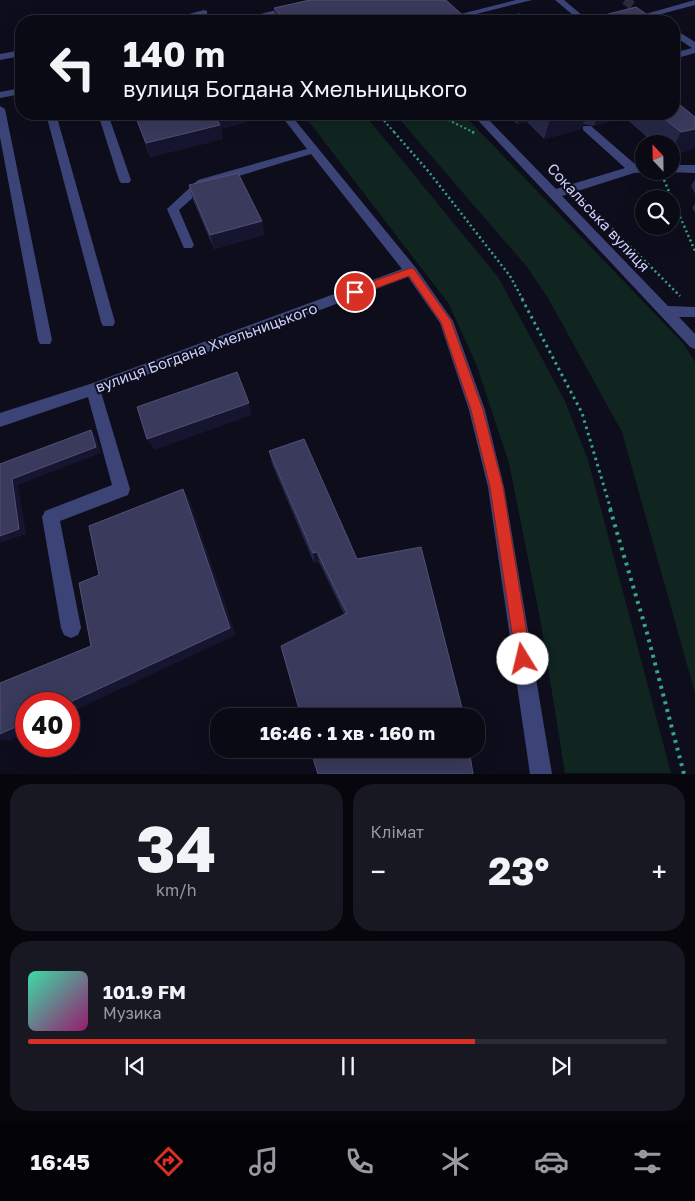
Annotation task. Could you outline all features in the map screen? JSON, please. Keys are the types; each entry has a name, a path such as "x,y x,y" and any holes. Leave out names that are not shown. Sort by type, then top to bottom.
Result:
{"street":[{"path":"262,15 331,0"},
{"path":"461,15 528,0"},
{"path":"558,0 577,15"},
{"path":"636,8 646,15 695,2"},
{"path":"186,15 202,10 206,15"},
{"path":"680,36 695,46"},
{"path":"680,54 695,50"},
{"path":"0,57 15,54"},
{"path":"0,95 15,92"},
{"path":"0,109 45,340"},
{"path":"54,120 108,322"},
{"path":"105,120 125,180"},
{"path":"290,120 411,271 446,321 477,410 496,487 541,774"},
{"name":"Сокальська вулиця","path":"483,120 695,343"},
{"path":"587,128 635,167"},
{"path":"188,245 173,209 202,183 314,150"},
{"path":"680,169 695,169"},
{"path":"554,194 635,170"},
{"name":"вулиця Богдана Хмельницького","path":"0,420 93,389 411,271"},
{"path":"666,311 695,312"},
{"path":"72,628 51,517 122,489 93,389"}],"path":[{"path":"383,120 429,172 510,276 582,413 647,633 684,774"},
{"path":"664,180 695,251"},
{"path":"572,188 681,297"}],"green space":[{"path":"308,120 369,120 498,277 565,401 588,460 671,773 565,773 540,618 509,463 477,366 449,304"},
{"path":"400,120 469,120 683,343 695,362 695,693 622,432 548,298 527,267"}],"building":[{"path":"310,0 446,0 462,15 280,15 274,8"},
{"path":"636,7 648,15 605,15"},
{"path":"680,105 695,117 695,129 681,132 666,120 680,120"},
{"path":"137,120 217,120 220,125 146,143"},
{"path":"238,173 262,221 210,235 189,185"},
{"path":"237,372 249,403 147,439 137,407"},
{"path":"91,430 96,447 12,479 19,529 0,536 0,464"},
{"path":"304,439 357,559 421,547 462,708 299,708 281,646 347,613 317,552 313,553 269,451"},
{"path":"183,489 230,628 80,698 80,692 15,692 15,727 0,734 0,683 91,646 79,583 99,575 89,526"},
{"path":"313,758 470,758 473,774 318,774"}],"tunnel":[{"path":"625,0 636,8"}],"route":[{"path":"355,292 411,271 446,321 463,364 477,410 496,487 523,659"}]}
